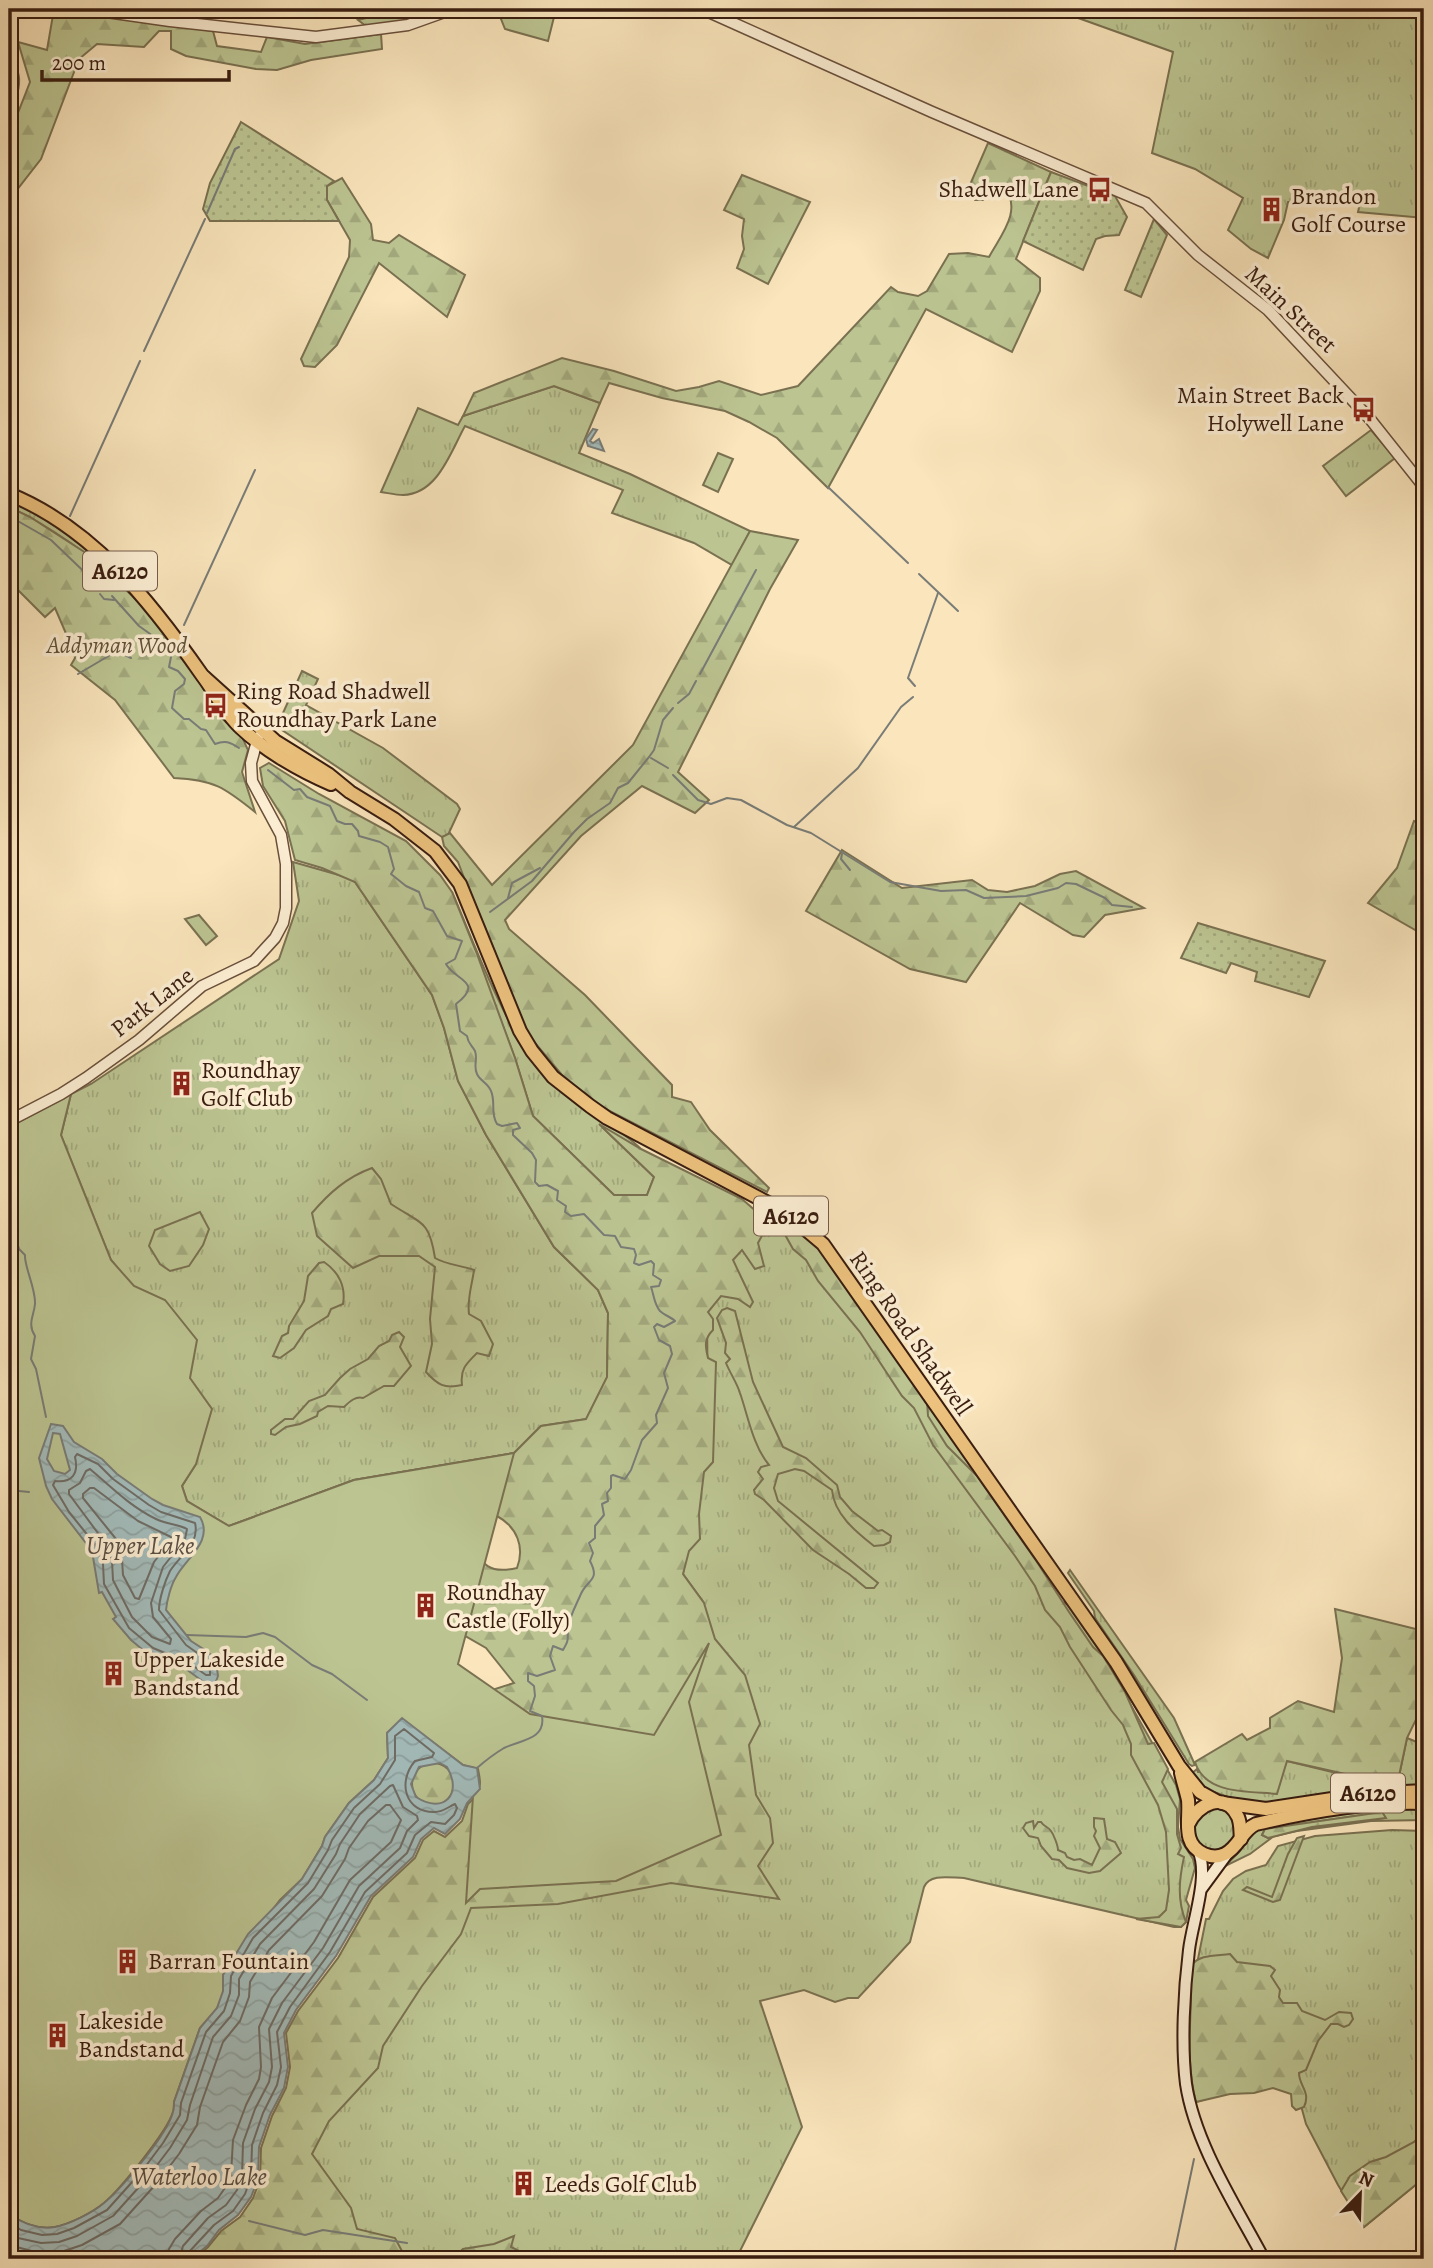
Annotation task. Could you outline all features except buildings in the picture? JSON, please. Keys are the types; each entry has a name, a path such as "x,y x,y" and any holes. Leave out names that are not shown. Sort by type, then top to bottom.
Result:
{"highway":[{"name":"A6120","path":"9,494 61,523 110,562 136,588 204,677 262,737"},
{"name":"Ring Road Shadwell","path":"262,737 324,781 350,792 410,830 449,868 470,906 520,1031 532,1051 554,1077 607,1118 785,1212 823,1244 1116,1662 1179,1766 1199,1792 1220,1802"},
{"name":"Ring Road Shadwell","path":"1179,1766 1188,1801 1187,1827"},
{"name":"A6120","path":"1220,1802 1266,1810 1365,1794 1424,1791"},
{"path":"1209,1802 1220,1802 1230,1807 1239,1819 1241,1839 1227,1854 1214,1857 1198,1850 1188,1837 1187,1827 1199,1808 1209,1802"},
{"name":"A6120","path":"1241,1839 1251,1826 1264,1822 1364,1805 1424,1803"}],"main road":[{"path":"1198,1850 1202,1865 1200,1892 1189,1951 1186,1986 1186,2083 1205,2145 1264,2259"},
{"path":"1200,1892 1227,1854"}],"street":[{"path":"86,9 303,37 408,25 453,9"},
{"name":"Main Street","path":"702,9 932,112 1146,203 1198,256 1268,310 1370,419 1424,488"},
{"name":"Park Lane","path":"9,1121 86,1078 139,1040 202,986 254,961 275,938 286,908 284,851 274,822 254,789 251,763 262,737"}],"green space":[{"path":"9,9 14,9 10,42 19,76 15,102 9,100"},
{"path":"54,9 213,31 217,46 261,52 267,37 305,44 381,34 382,49 311,60 277,70 256,69 186,56 171,49 171,31 159,31 144,47 97,44 79,59 41,159 9,200 9,136 30,82 18,42 47,50"},
{"path":"403,9 441,9 401,23 366,26 358,20"},
{"path":"497,9 556,9 548,41 505,29"},
{"name":"Brandon Golf Course","path":"1053,9 1424,9 1424,218 1358,212 1360,203 1288,202 1284,220 1268,258 1251,249 1228,230 1243,198 1195,169 1152,153 1173,52"},
{"path":"241,122 334,181 327,186 327,200 339,221 210,221 203,209 210,183"},
{"path":"988,143 1051,172 1016,259 1040,278 1040,291 1012,352 926,309 828,488 777,438 749,422 725,411 662,398 609,383 600,403 554,386 463,416 474,393 562,358 676,391 719,381 761,395 798,386 891,287 898,292 918,296 927,291 949,254 968,253 989,257 1008,222 1011,205 1004,187 994,189 983,200 975,200 969,187"},
{"path":"1051,172 1115,196 1127,217 1119,235 1096,239 1083,270 1023,241"},
{"path":"742,175 810,202 768,284 737,268 744,249 744,219 724,210"},
{"path":"342,178 371,224 373,240 389,243 399,235 465,275 447,317 379,263 337,345 315,367 304,366 301,359 349,257 350,240 327,200 327,186"},
{"path":"1154,219 1167,235 1141,297 1125,290"},
{"path":"554,386 600,403 579,453 750,531 732,565 694,543 612,513 623,490 465,426 442,470 425,487 415,493 403,495 381,492 418,408 458,425 463,416"},
{"path":"1371,430 1395,458 1346,496 1323,466"},
{"path":"718,453 733,459 718,492 703,485"},
{"path":"9,499 67,534 120,577 117,581 66,540 9,507"},
{"name":"Addyman Wood","path":"9,507 30,517 89,555 144,607 187,659 218,715 241,735 248,750 242,772 255,812 218,786 174,778 115,700 71,665 75,658 74,652 55,608 45,617 9,581"},
{"path":"750,531 798,540 770,589 678,772 709,800 695,813 642,786 581,836 505,920 509,929 585,995 672,1085 672,1097 691,1102 710,1130 769,1188 767,1192 596,1104 562,1075 530,1037 508,992 458,862 444,846 442,837 450,833 492,885 633,745"},
{"path":"302,671 318,679 306,705 383,748 457,804 460,809 448,835 442,837 282,730 278,724"},
{"path":"269,763 319,794 406,841 440,875 452,892 477,954 533,1116 614,1195 647,1195 654,1177 599,1124 641,1149 742,1199 765,1219 764,1232 758,1243 764,1266 755,1269 742,1250 733,1260 753,1302 750,1307 738,1299 721,1296 708,1312 713,1319 713,1330 707,1340 706,1350 708,1358 716,1362 713,1462 704,1472 699,1514 700,1539 689,1551 683,1574 704,1603 715,1639 745,1675 760,1724 749,1745 756,1795 770,1818 773,1843 758,1866 779,1899 671,1883 558,1904 471,1908 461,1934 422,1986 383,2046 378,2068 329,2121 312,2154 351,2208 357,2229 395,2238 403,2253 386,2259 194,2259 221,2231 240,2217 253,2198 260,2179 261,2148 272,2116 286,2088 290,2067 286,2033 298,2011 338,1958 373,1897 415,1858 423,1840 434,1831 445,1837 462,1821 468,1804 482,1790 492,1690 514,1683 486,1648 465,1636 229,1526 354,1480 514,1453 541,1426 586,1419 607,1377 608,1313 598,1290 554,1247 486,1135 458,1081 432,995 355,882 295,860 285,821 263,786 260,768","holes":["497,1516 518,1538 520,1553 517,1568 499,1570 486,1565 468,1540"]},
{"path":"1414,821 1424,824 1424,935 1368,903 1397,868"},
{"path":"842,850 902,888 972,880 988,890 1007,892 1035,886 1060,874 1076,871 1144,908 1105,915 1084,937 1073,935 1020,903 966,982 910,969 806,911"},
{"name":"Roundhay Golf Club","path":"293,862 355,882 432,995 458,1081 486,1135 554,1247 598,1290 608,1313 607,1378 587,1419 541,1426 514,1453 354,1480 229,1526 187,1501 182,1486 196,1464 190,1379 133,1287 111,1260 61,1135 71,1094 91,1084 279,959 299,901"},
{"path":"452,892 484,969 525,1048 540,1070 558,1089 641,1149 602,1127 654,1177 647,1195 614,1195 533,1116 515,1058"},
{"path":"199,915 217,936 206,945 185,919"},
{"path":"1198,923 1325,961 1309,997 1255,981 1257,972 1231,963 1226,973 1181,958"},
{"path":"71,1094 61,1135 111,1260 134,1286 165,1300 197,1340 190,1378 212,1409 196,1464 182,1486 187,1501 229,1526 354,1480 514,1453 458,1664 530,1714 654,1735 709,1643 689,1702 721,1835 616,1881 480,1889 466,1903 473,1796 480,1783 478,1769 463,1765 402,1719 387,1733 388,1758 374,1780 349,1803 325,1837 302,1879 280,1900 223,1975 224,1991 217,2009 200,2028 174,2102 173,2112 153,2146 104,2203 74,2221 61,2226 42,2228 9,2214 9,1127"},
{"path":"372,1168 381,1179 391,1204 426,1229 435,1258 474,1270 469,1314 481,1321 493,1344 489,1356 477,1353 467,1364 462,1375 462,1385 442,1385 426,1372 432,1344 430,1319 435,1267 419,1256 379,1256 353,1268 317,1236 312,1213 339,1186"},
{"path":"200,1212 209,1229 203,1245 189,1266 170,1271 160,1264 149,1246 155,1230"},
{"name":"Leeds Golf Club","path":"776,1212 927,1401 1061,1601 1068,1605 1103,1656 1176,1785 1180,1799 1180,1839 1193,1859 1195,1868 1186,1900 1189,1906 1186,1922 1181,1927 1174,1927 964,1878 941,1877 931,1880 924,1887 910,1942 858,1998 835,2002 804,1990 760,2001 802,2127 736,2259 474,2259 454,2256 452,2259 386,2259 401,2253 357,2229 310,2154 330,2113 466,1903 704,1603 683,1574 708,1434 707,1312 736,1236 761,1216"},
{"path":"776,1212 819,1248 927,1401 928,1416 947,1446 977,1476 1093,1647 1103,1656 1125,1692 1148,1744 1154,1743 1168,1769 1162,1782 1177,1809 1177,1834 1181,1848 1178,1854 1184,1857 1180,1890 1186,1922 1181,1927 1136,1919 1159,1917 1166,1910 1169,1890 1166,1832 1158,1805 1131,1755 1131,1744 1123,1725 1070,1647 1060,1627 1045,1610 1035,1586 1015,1556 933,1445 914,1408 902,1396 860,1332 818,1281 806,1260 793,1249 773,1213"},
{"path":"324,1262 334,1270 340,1280 343,1304 331,1309 328,1316 306,1330 294,1348 280,1358 273,1356 304,1301 308,1276 319,1263"},
{"path":"727,1308 735,1311 753,1382 783,1447 806,1458 837,1485 840,1497 852,1511 878,1531 882,1530 891,1536 890,1542 874,1546 867,1541 841,1515 832,1490 804,1471 795,1469 778,1474 774,1488 778,1501 878,1583 874,1588 866,1588 813,1550 755,1494 754,1490 763,1479 758,1472 761,1467 769,1465 755,1440 739,1389 726,1363 730,1359 725,1353 726,1343 717,1318 722,1310"},
{"path":"399,1332 404,1337 400,1347 411,1366 394,1386 384,1386 344,1407 328,1406 318,1412 317,1416 286,1427 275,1435 271,1434 271,1430 285,1419 293,1419 309,1401 325,1395 350,1369 368,1359 379,1346"},
{"path":"1070,1570 1174,1718 1195,1765 1189,1764 1095,1618 1094,1611 1068,1573"},
{"path":"1335,1609 1424,1631 1424,1703 1407,1738 1399,1776 1390,1784 1287,1761 1277,1794 1229,1789 1208,1781 1195,1762 1242,1734 1247,1740 1270,1728 1270,1718 1298,1701 1334,1712 1342,1658"},
{"path":"1407,1738 1424,1745 1424,1788 1270,1805 1234,1799 1211,1791 1191,1774 1197,1769 1198,1772 1287,1761 1365,1780 1399,1776"},
{"path":"433,1763 448,1769 454,1784 448,1799 433,1805 418,1799 412,1784 418,1769"},
{"path":"1424,1806 1424,1820 1371,1821 1289,1833 1312,1827 1385,1818 1382,1812 1265,1829 1262,1835 1273,1837 1250,1854 1225,1866 1256,1829 1346,1811"},
{"path":"1202,1808 1228,1808 1240,1831 1224,1852 1205,1851 1193,1835 1193,1826"},
{"path":"1382,1812 1386,1818 1312,1827 1268,1838 1262,1835 1265,1829"},
{"path":"1094,1818 1104,1819 1107,1839 1115,1842 1121,1853 1100,1871 1089,1873 1067,1868 1059,1860 1052,1859 1038,1838 1029,1836 1023,1828 1026,1823 1033,1821 1034,1828 1041,1822 1052,1833 1058,1850 1067,1857 1092,1865 1100,1848 1094,1836"},
{"path":"1392,1830 1424,1831 1424,2178 1364,2227 1306,2124 1297,2091 1280,2077 1196,2102 1190,2080 1188,1978 1198,1959 1206,1919 1209,1919 1223,1891 1233,1879 1246,1871 1266,1865 1278,1846 1315,1836"},
{"path":"1304,1836 1280,1900 1273,1902 1243,1890 1247,1887 1272,1897 1288,1854 1297,1838"},
{"path":"1230,1954 1237,1962 1270,1966 1275,1970 1271,1976 1280,1990 1279,1997 1283,2003 1297,2003 1302,2011 1325,2020 1339,2012 1351,2013 1353,2019 1349,2025 1344,2027 1331,2024 1318,2041 1306,2070 1299,2073 1306,2097 1304,2107 1296,2110 1292,2106 1291,2094 1273,2088 1196,2102 1190,2068 1191,1966 1203,1957"},
{"path":"1424,2132 1424,2178 1364,2227 1341,2191 1350,2176 1370,2162 1414,2142"},
{"path":"514,2236 511,2247 535,2259 452,2259 463,2249 494,2244"}],"water":[{"path":"593,429 597,430 590,441 593,443 599,439 604,451 588,446 586,439"},
{"name":"Upper Lake","path":"51,1424 63,1426 74,1442 102,1459 117,1474 152,1499 200,1517 204,1534 197,1549 174,1580 166,1610 191,1641 216,1661 218,1676 215,1684 209,1686 186,1669 143,1650 113,1619 116,1617 102,1592 99,1593 92,1551 52,1499 39,1458","holes":["53,1433 60,1434 70,1470 65,1474 54,1471 47,1459"]},
{"name":"Waterloo Lake","path":"402,1718 463,1765 477,1768 480,1789 467,1803 460,1819 445,1834 434,1828 421,1839 413,1857 371,1896 336,1956 296,2010 284,2033 288,2067 284,2088 270,2115 259,2147 258,2179 251,2197 238,2215 191,2259 9,2259 9,2214 36,2227 61,2226 81,2218 112,2196 153,2147 173,2112 174,2102 200,2028 217,2008 223,1991 223,1975 248,1934 302,1879 325,1837 349,1803 374,1780 388,1758 387,1733","holes":["440,1763 447,1767 453,1786 448,1799 435,1804 416,1797 411,1784 419,1767"]}],"waterway":[{"path":"207,213 235,149 239,147"},
{"path":"144,351 205,219"},
{"path":"70,516 140,361"},
{"path":"184,625 255,470"},
{"path":"828,487 908,563"},
{"path":"9,516 51,540 99,586"},
{"path":"700,674 756,570"},
{"path":"919,574 958,611"},
{"path":"915,686 908,678 938,593"},
{"path":"100,594 104,599 114,600"},
{"path":"112,596 139,626 167,646 171,657 169,667 178,671 185,679 184,684 175,691 172,708 184,719 189,719 206,730 215,744 227,742 239,748"},
{"path":"78,674 117,651 131,658"},
{"path":"678,703 689,694 696,681"},
{"path":"794,827 858,768 901,707 913,697"},
{"path":"490,912 532,881 574,832 610,803 618,788 628,783 654,750 663,720 673,708"},
{"path":"651,758 668,768"},
{"path":"268,770 294,790 300,789 307,797 330,806 337,821 352,824 359,836 388,847 394,869 391,874 419,892 425,908 433,911 447,936 462,941 455,959 446,964 468,986 468,990 456,1004 460,1031 467,1036 475,1051 477,1074 491,1091 497,1124 502,1126 517,1123 520,1128 513,1130 513,1135 536,1160 535,1182 539,1186 547,1185 558,1191 557,1200 566,1206 565,1212 571,1216 584,1214 604,1235 615,1236 621,1247 634,1249 634,1263 639,1265 651,1261 654,1264 653,1275 661,1280 659,1286 651,1287 655,1302 660,1311 675,1321 664,1327 657,1324 654,1327 659,1340 670,1346 672,1354 664,1373 668,1388 656,1415 657,1423 642,1440 631,1470 625,1479 611,1476 608,1501 602,1504 604,1515 595,1526 595,1538 589,1543 593,1553 590,1561 593,1577 583,1590 573,1612 567,1643 563,1650 553,1646 550,1656 555,1670 537,1676 528,1673 528,1681 534,1686 535,1696 530,1711 542,1716 540,1730 536,1735 504,1748 477,1768"},
{"path":"673,775 698,800 711,804 727,798 741,800 787,825 811,833 890,882 941,891 966,890 984,898 1026,896 1058,888 1066,883 1076,884 1105,898 1112,905 1132,907"},
{"path":"842,854 841,859 850,870"},
{"path":"508,898 512,883 540,868"},
{"path":"9,1216 19,1249 25,1255 34,1292 35,1304 31,1324 35,1336 31,1359 36,1369 46,1417"},
{"path":"9,1490 29,1492"},
{"path":"187,1635 246,1637 263,1633 275,1637 312,1665 332,1674 367,1700"},
{"path":"1173,2259 1194,2159"},
{"path":"249,2221 305,2235 323,2230 407,2243"}],"place":[{"name":"Shadwell Lane","path":"1099,189"},
{"name":"Brandon Golf Course","path":"1271,210"},
{"name":"Main Street Back Holywell Lane","path":"1364,409"},
{"name":"Ring Road Shadwell Roundhay Park Lane","path":"216,705"},
{"name":"Roundhay Golf Club","path":"181,1084"},
{"name":"Roundhay Castle (Folly)","path":"426,1606"},
{"name":"Upper Lakeside Bandstand","path":"113,1673"},
{"name":"Barran Fountain","path":"128,1961"},
{"name":"Lakeside Bandstand","path":"58,2035"},
{"name":"Leeds Golf Club","path":"524,2184"}]}
